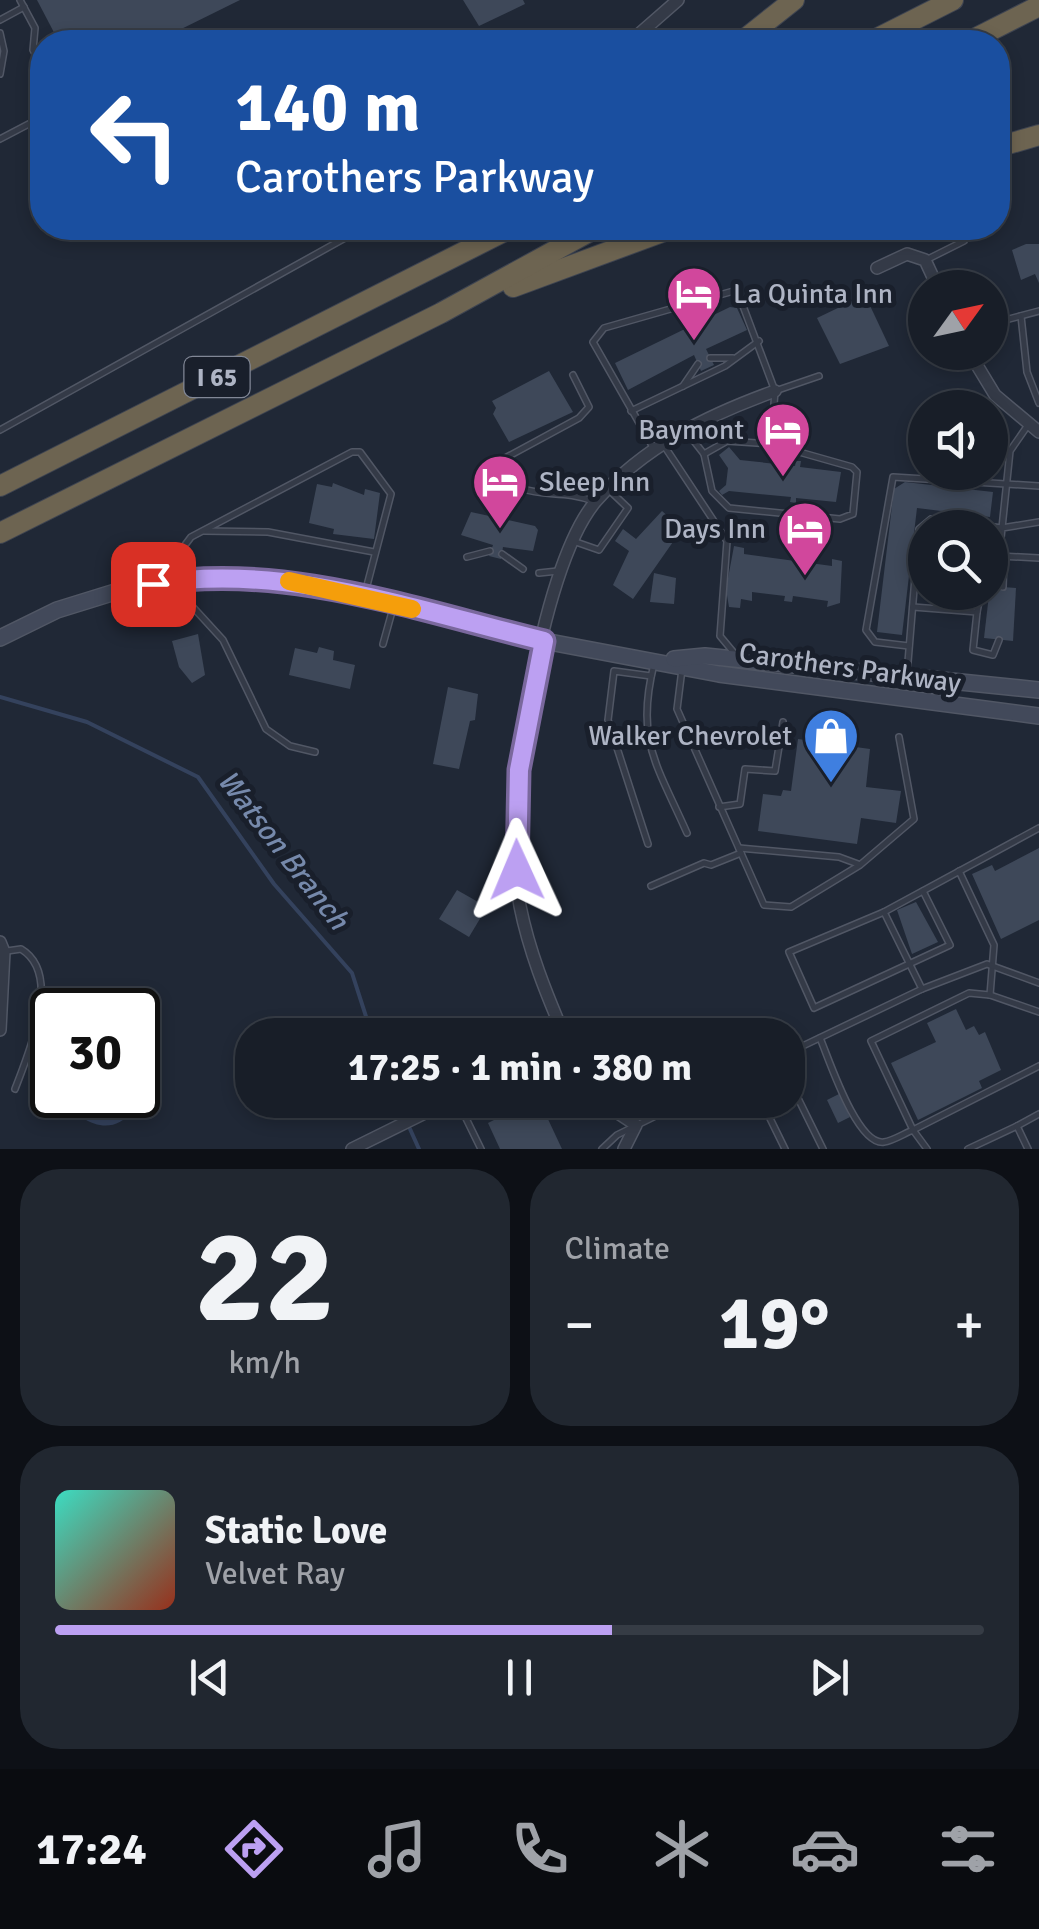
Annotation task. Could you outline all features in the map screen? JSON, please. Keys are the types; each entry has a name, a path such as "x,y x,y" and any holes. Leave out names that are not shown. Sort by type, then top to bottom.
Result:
{"highway":[{"path":"755,30 794,0"},
{"path":"894,30 953,0"},
{"path":"992,30 1039,6"},
{"path":"1010,144 1039,135"},
{"path":"1010,148 1039,149"},
{"path":"434,267 474,240"},
{"name":"I 65","path":"0,486 487,240"},
{"name":"I 65","path":"0,533 441,313 574,240"},
{"path":"441,313 640,240"}],"main road":[{"name":"Carothers Parkway","path":"0,638 84,600 186,579 283,579 653,669 682,665 863,696 1039,716"},
{"name":"Carothers Parkway","path":"653,669 705,656 1039,690"}],"street":[{"path":"644,30 678,0"},
{"path":"877,268 907,254 925,260 930,270"},
{"path":"980,370 995,395 1034,428"},
{"path":"557,1018 539,976 520,904 515,845 519,770 561,570 595,502 658,446 685,429 775,390"},
{"path":"0,1030 2,947"},
{"path":"352,1147 415,1118"},
{"path":"624,1149 636,1125 625,1118"}],"lane":[{"path":"20,0 35,30"},
{"path":"0,20 24,8"},
{"path":"0,33 4,51 0,74"},
{"path":"0,139 30,123"},
{"path":"0,430 341,240"},
{"path":"925,260 964,241"},
{"path":"740,660 720,636 727,541 630,412 593,342 604,328 737,290 775,390 772,444"},
{"path":"1008,319 1039,311"},
{"path":"1021,316 1027,372 1039,404"},
{"path":"630,412 736,358 759,341"},
{"path":"710,358 736,358"},
{"path":"682,386 698,364"},
{"path":"573,374 588,406 579,418 496,463 507,482 526,492 573,493 595,502"},
{"path":"775,390 819,376"},
{"path":"1008,472 1010,451 1034,428"},
{"path":"685,429 704,454 712,490 729,508 840,519 853,514 857,472 852,467 772,444 727,440 704,454"},
{"path":"315,752 290,746 266,729 223,640 191,605 182,549 201,531 352,452 360,452 391,494 364,598"},
{"path":"908,478 893,477 866,630 875,642 910,646"},
{"path":"1008,483 1039,486"},
{"path":"573,541 599,550 606,545 628,508 608,489"},
{"path":"1008,527 1039,522"},
{"path":"201,531 268,532 374,552"},
{"path":"468,556 490,550"},
{"path":"502,554 523,569"},
{"path":"1008,556 1039,558"},
{"path":"540,573 561,570"},
{"path":"383,644 394,605"},
{"path":"907,677 913,610"},
{"path":"951,610 976,612 974,650 993,655 999,640"},
{"path":"682,665 677,709 764,905 792,907 860,865 914,819 899,738"},
{"path":"648,844 608,720 614,671 653,669 643,715 647,742 686,833"},
{"path":"718,807 742,802 745,770 776,771 783,722"},
{"path":"923,890 950,945 814,1008 789,952 884,912 923,890 1039,828"},
{"path":"651,886 740,851 839,857 860,865"},
{"path":"959,871 994,945 990,995"},
{"path":"884,912 922,989"},
{"path":"2,947 21,949 36,958 41,972 28,1056 15,1089"},
{"path":"805,1045 922,989 987,964 1039,983"},
{"path":"927,1149 871,1040 968,994 990,995 1039,1012"},
{"path":"820,1038 858,1127 872,1140 884,1142 1039,1066"},
{"path":"805,1112 823,1149"},
{"path":"968,1149 1039,1114"},
{"path":"464,1118 481,1149"},
{"path":"602,1149 651,1118"},
{"path":"770,1118 785,1149"},
{"path":"1017,1126 1028,1149"}],"water":[{"path":"83,1118 125,1118 109,1125"}],"building":[{"path":"37,0 240,0 179,30 53,30"},
{"path":"463,0 523,0 525,4 479,26"},
{"path":"1039,244 1039,283 1035,274 1021,280 1012,250"},
{"path":"865,295 889,346 840,364 817,318"},
{"path":"730,307 737,308 747,330 706,349 714,365 701,371 694,355 628,390 615,363"},
{"path":"549,371 573,412 509,442 493,414 496,408 492,401"},
{"name":"Baymont","path":"729,447 740,460 795,466 796,461 801,461 800,467 841,472 836,502 796,498 796,503 790,502 791,497 729,491 722,495 719,491 726,485 728,468 719,455"},
{"path":"905,482 908,490 993,492 991,510 908,510 908,584 902,635 877,632 894,489"},
{"path":"333,483 364,495 365,489 380,493 374,539 333,534 334,529 309,523 317,484 332,487"},
{"path":"662,511 682,529 633,599 613,585 629,551 615,541 623,529 636,539"},
{"path":"471,512 535,526 538,530 533,551 503,547 501,559 489,556 493,545 461,535"},
{"path":"734,546 744,548 744,554 832,566 832,559 842,561 840,603 827,607 828,601 793,596 792,602 784,601 785,596 752,592 752,601 741,599 740,608 729,607 726,589"},
{"path":"654,573 676,578 674,604 650,602"},
{"path":"1008,587 1016,588 1013,641 984,638 987,610 1008,610"},
{"path":"198,634 205,675 192,683 179,667 172,641"},
{"path":"319,647 334,651 333,660 355,665 350,689 289,675 295,648 317,653"},
{"path":"448,687 478,694 475,720 470,721 459,769 433,764"},
{"path":"798,739 870,749 866,787 901,791 896,823 861,818 857,844 758,831 763,794 781,796 783,790 791,791"},
{"path":"1039,848 1039,920 1001,939 972,874 992,865 995,871"},
{"path":"457,890 487,907 469,937 439,919"},
{"path":"916,902 938,942 912,954 897,910"},
{"path":"956,1009 966,1030 974,1026 979,1035 985,1032 1001,1070 979,1081 982,1088 918,1120 891,1063 936,1042 927,1023"},
{"path":"839,1094 850,1117 838,1123 827,1100"},
{"path":"498,1118 547,1118 562,1149 500,1149 488,1123"}],"waterway":[{"name":"Watson Branch","path":"0,697 87,722 198,777 274,884 352,973 367,1018"},
{"name":"Watson Branch","path":"410,1129 419,1149"}],"slow traffic":[{"path":"289,581 412,609"}],"place":[{"name":"La Quinta Inn","path":"694,343"},
{"name":"Baymont","path":"783,479"},
{"name":"Sleep Inn","path":"500,531"},
{"name":"Days Inn","path":"805,578"},
{"name":"Walker Chevrolet","path":"831,785"}],"route":[{"path":"153,584 219,576 283,579 544,641 519,770 517,870"}]}
